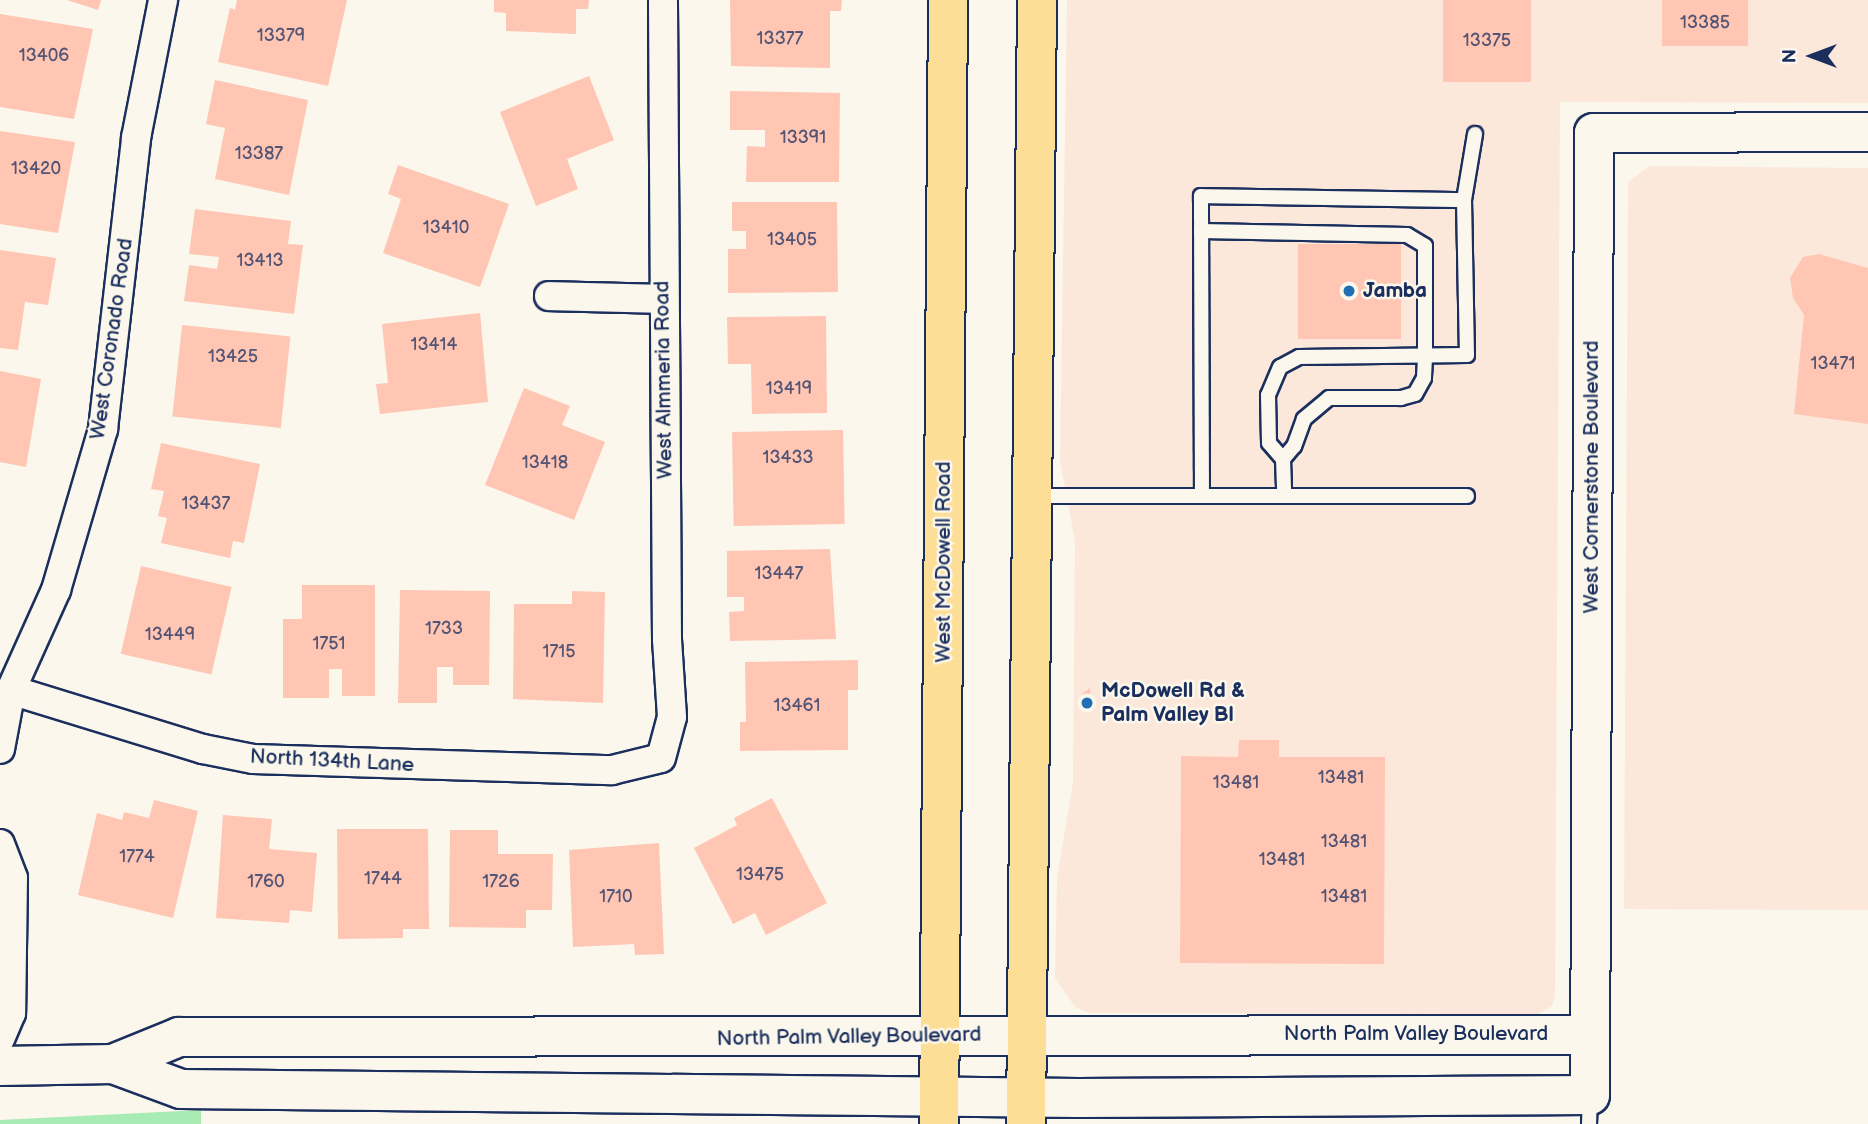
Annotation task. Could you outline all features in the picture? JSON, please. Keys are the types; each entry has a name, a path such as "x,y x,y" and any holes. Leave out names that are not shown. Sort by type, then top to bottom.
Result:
{"main road":[{"name":"West McDowell Road","path":"939,1110 948,0"},
{"path":"1026,1111 1037,0"}],"street":[{"name":"West Coronado Road","path":"0,749 12,690 56,590 103,429 136,138 163,0"},
{"name":"West Almmeria Road","path":"661,758 672,718 667,640 662,299 663,0"},
{"name":"West Cornerstone Boulevard","path":"1589,1110 1594,133 1868,132"},
{"path":"549,296 662,299"},
{"name":"North 134th Lane","path":"12,690 203,749 253,759 612,770 661,758"},
{"path":"0,844 13,878 11,1013 0,1040"},
{"name":"North Palm Valley Boulevard","path":"113,1064 179,1037 939,1039 1026,1032 1590,1035"},
{"name":"North Palm Valley Boulevard","path":"0,1066 113,1064 181,1089 939,1110 1589,1110"}],"lane":[{"path":"1284,496 1283,459 1269,443 1268,395 1280,367 1299,357 1425,358 1467,355 1464,200 1475,134"},
{"path":"1202,496 1201,195 1464,200"},
{"path":"1201,231 1407,235 1425,246 1424,378 1415,394 1401,398 1329,398 1314,406 1294,446 1283,459"},
{"path":"1032,496 1467,496"}],"shaded area":[{"path":"1067,0 1868,0 1868,103 1560,102 1555,996 1552,1006 1538,1014 1089,1013 1075,1007 1055,978 1057,879 1073,782 1075,541 1060,460"},
{"path":"1650,166 1868,168 1868,910 1624,909 1628,182"}],"green space":[{"path":"201,1110 201,1124 0,1124 0,1120"}],"building":[{"path":"67,0 101,0 98,10"},
{"path":"237,0 347,0 328,86 218,62 230,8 235,10"},
{"path":"494,0 589,0 588,9 576,9 576,34 506,31 506,13 494,12"},
{"path":"730,0 842,0 841,11 830,11 830,68 731,66"},
{"path":"1443,0 1531,0 1531,82 1443,82"},
{"path":"1662,0 1748,0 1748,46 1662,46"},
{"path":"0,14 93,29 74,119 0,107"},
{"path":"589,76 614,140 567,159 578,189 536,206 500,112"},
{"path":"215,80 308,100 289,195 215,179 225,128 206,124"},
{"path":"730,91 840,93 839,182 746,182 747,146 765,147 765,130 730,130"},
{"path":"0,131 75,142 58,233 0,224"},
{"path":"398,165 509,204 480,287 383,253 401,199 388,194"},
{"path":"732,202 837,202 838,292 728,293 728,249 746,249 746,231 732,231"},
{"path":"195,209 291,221 288,244 303,245 294,314 184,301 189,265 217,269 219,257 189,254"},
{"name":"Jamba","path":"1298,244 1401,244 1401,339 1298,339"},
{"path":"0,250 56,258 48,305 25,302 18,350 0,348"},
{"path":"1819,254 1868,268 1868,424 1794,414 1804,315 1793,298 1790,278 1803,257"},
{"path":"480,313 488,402 380,414 376,384 388,383 382,324"},
{"path":"826,316 827,413 752,414 751,364 728,364 727,317"},
{"path":"182,325 290,336 281,428 172,416"},
{"path":"0,371 41,379 26,467 0,462"},
{"path":"524,388 570,406 562,425 605,442 574,520 485,485"},
{"path":"843,430 845,524 734,526 732,432"},
{"path":"161,443 260,464 244,543 233,541 230,558 161,543 167,518 158,516 164,491 151,489"},
{"path":"830,549 836,639 730,641 729,612 744,611 744,597 727,597 727,551"},
{"path":"141,566 232,587 211,675 121,654"},
{"path":"302,585 375,585 375,696 342,696 342,669 329,669 329,698 283,698 283,619 302,619"},
{"path":"400,590 490,591 489,685 453,685 453,667 437,667 437,703 398,703"},
{"path":"572,591 605,592 603,703 513,699 514,604 572,604"},
{"path":"858,660 858,690 848,690 848,750 740,751 740,722 746,722 745,662"},
{"path":"1090,688 1091,707 1082,707 1082,694"},
{"path":"1239,740 1279,740 1279,757 1385,757 1384,964 1180,963 1181,756 1238,757"},
{"path":"772,798 827,903 766,935 755,913 733,924 694,848 737,825 734,818"},
{"path":"154,800 198,811 173,918 78,895 97,813 122,820 124,812 149,818"},
{"path":"223,815 272,819 269,849 317,853 312,912 290,910 289,923 216,918"},
{"path":"337,829 428,829 429,929 403,929 403,938 338,939"},
{"path":"450,830 498,830 498,854 553,854 552,910 526,910 526,928 449,927"},
{"path":"659,843 664,954 635,955 634,944 573,947 569,850"}],"place":[{"name":"Jamba","path":"1349,291"},
{"name":"McDowell Rd & Palm Valley Bl","path":"1087,703"}]}
